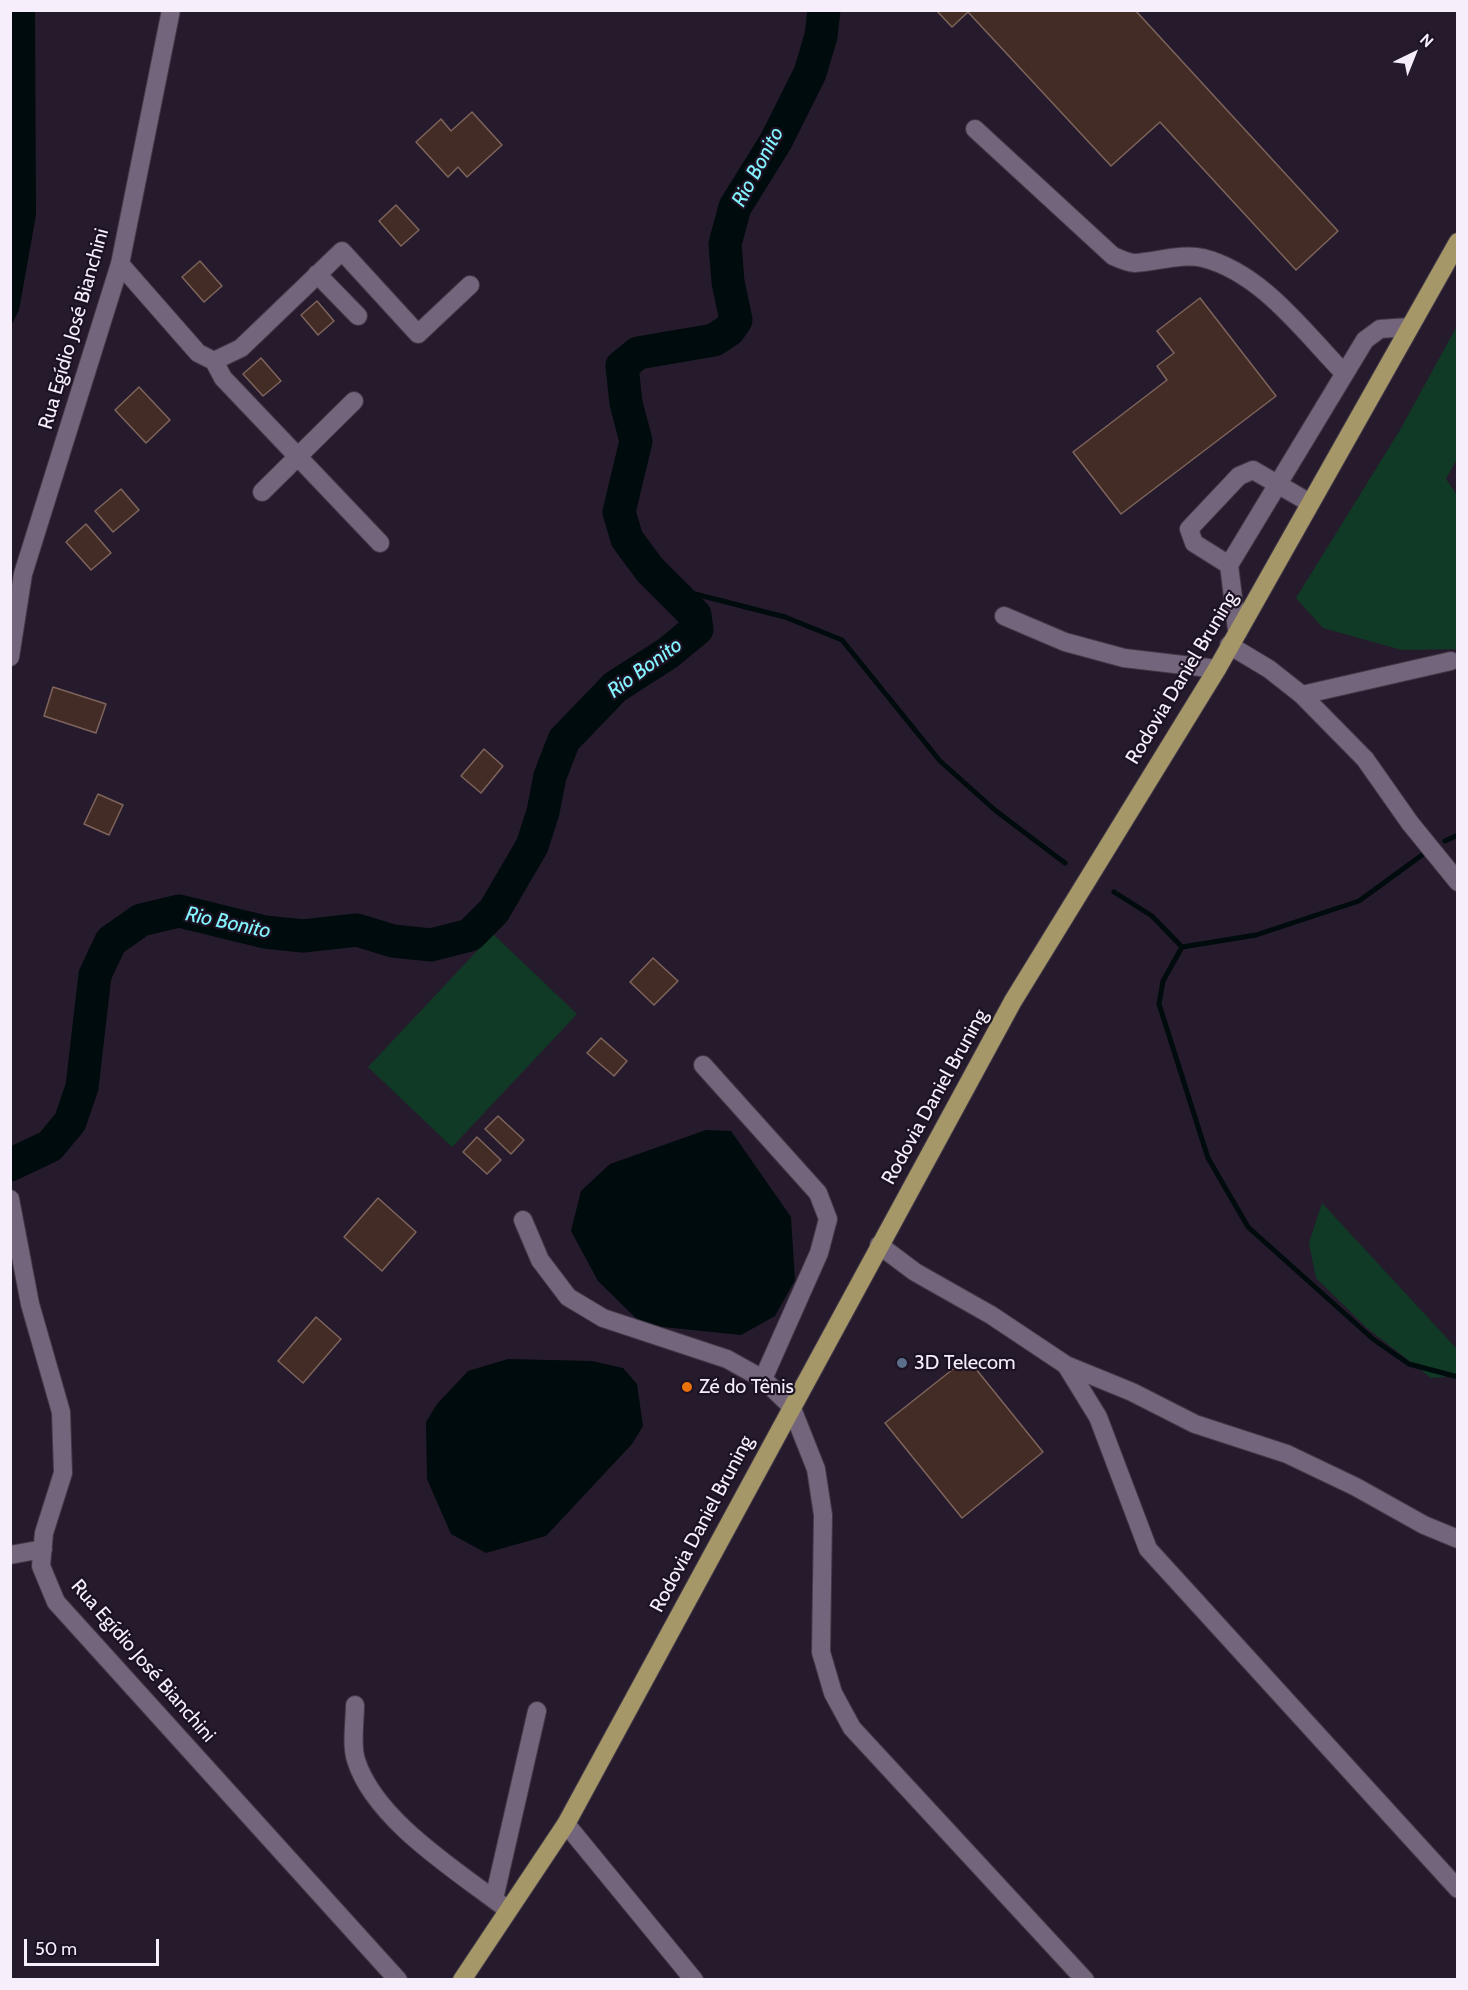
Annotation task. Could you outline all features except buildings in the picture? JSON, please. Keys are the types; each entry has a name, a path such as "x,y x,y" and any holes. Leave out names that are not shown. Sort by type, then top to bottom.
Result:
{"main road":[{"name":"Rodovia Daniel Bruning","path":"462,1980 501,1904 566,1824 1013,1001 1217,669 1458,242"}],"street":[{"name":"Rua Egídio José Bianchini","path":"10,657 23,574 120,264 171,10"},
{"path":"975,129 1113,256 1132,263 1202,257 1238,272 1263,290 1344,373"},
{"path":"214,361 241,348 342,250 418,333 470,285"},
{"path":"120,264 198,353 214,361 222,378 380,543"},
{"path":"317,274 358,316"},
{"path":"1409,327 1380,329 1365,340 1229,565 1233,638 1302,695 1365,759 1410,823 1458,882"},
{"path":"262,492 354,401"},
{"path":"1229,565 1194,543 1189,529 1239,476 1253,470 1310,503"},
{"path":"1004,616 1065,642 1124,658 1217,669"},
{"path":"1302,695 1451,661"},
{"path":"703,1065 818,1193 828,1219 819,1253 763,1378"},
{"name":"Rua Egídio José Bianchini","path":"10,1199 30,1304 61,1412 63,1473 44,1533 41,1566 56,1602 398,1980"},
{"path":"523,1220 540,1260 568,1297 603,1318 727,1359 763,1378 791,1406 816,1469 823,1515 821,1652 838,1702 852,1728 1085,1980"},
{"path":"879,1245 915,1272 991,1315 1066,1365 1132,1392 1196,1424 1287,1454 1356,1487 1424,1525 1458,1539"},
{"path":"1066,1365 1098,1417 1148,1549 1458,1889"},
{"path":"10,1555 42,1549"},
{"path":"355,1705 355,1759 381,1806 419,1842 501,1904 537,1711"},
{"path":"566,1824 672,1957 694,1980"},
{"path":"672,1957 674,1980"}],"green space":[{"path":"1457,326 1457,459 1446,479 1457,495 1457,649 1402,650 1323,628 1296,598 1400,430"},
{"path":"493,934 577,1014 452,1147 368,1067"},
{"path":"1322,1203 1457,1349 1457,1376 1431,1378 1366,1327 1316,1278 1309,1243"}],"shaded area":[{"path":"11,10 35,11 36,215 19,310 11,326"},
{"path":"706,1130 731,1131 791,1217 795,1280 775,1316 741,1335 643,1325 598,1281 571,1231 581,1191 610,1164"},
{"path":"508,1359 592,1361 623,1368 637,1384 643,1426 632,1444 546,1536 486,1553 451,1534 427,1479 426,1422 437,1404 468,1371"}],"waterway":[{"name":"Rio Bonito","path":"10,1165 50,1146 70,1122 82,1087 95,975 111,941 141,920 179,911 265,932 303,936 357,930 393,941 431,945 470,935 494,911 532,846 543,812 550,776 564,740 615,687 668,653 697,629 695,615 650,570 627,539 619,512 636,441 626,403 622,366 638,353 714,340 729,330 736,320 728,282 725,244 735,207 776,141 810,73 821,36 824,10"},
{"path":"677,598 691,593 785,617 842,640 940,761 996,811 1065,863"},
{"path":"1445,841 1458,835"},
{"path":"1182,947 1256,935 1359,901 1422,855"},
{"path":"1114,892 1152,916 1182,947"},
{"path":"1182,947 1163,981 1159,1004 1208,1158 1248,1227 1373,1339 1409,1364 1458,1377"}],"place":[{"name":"3D Telecom","path":"902,1363"},
{"name":"Zé do Tênis","path":"687,1387"}]}
